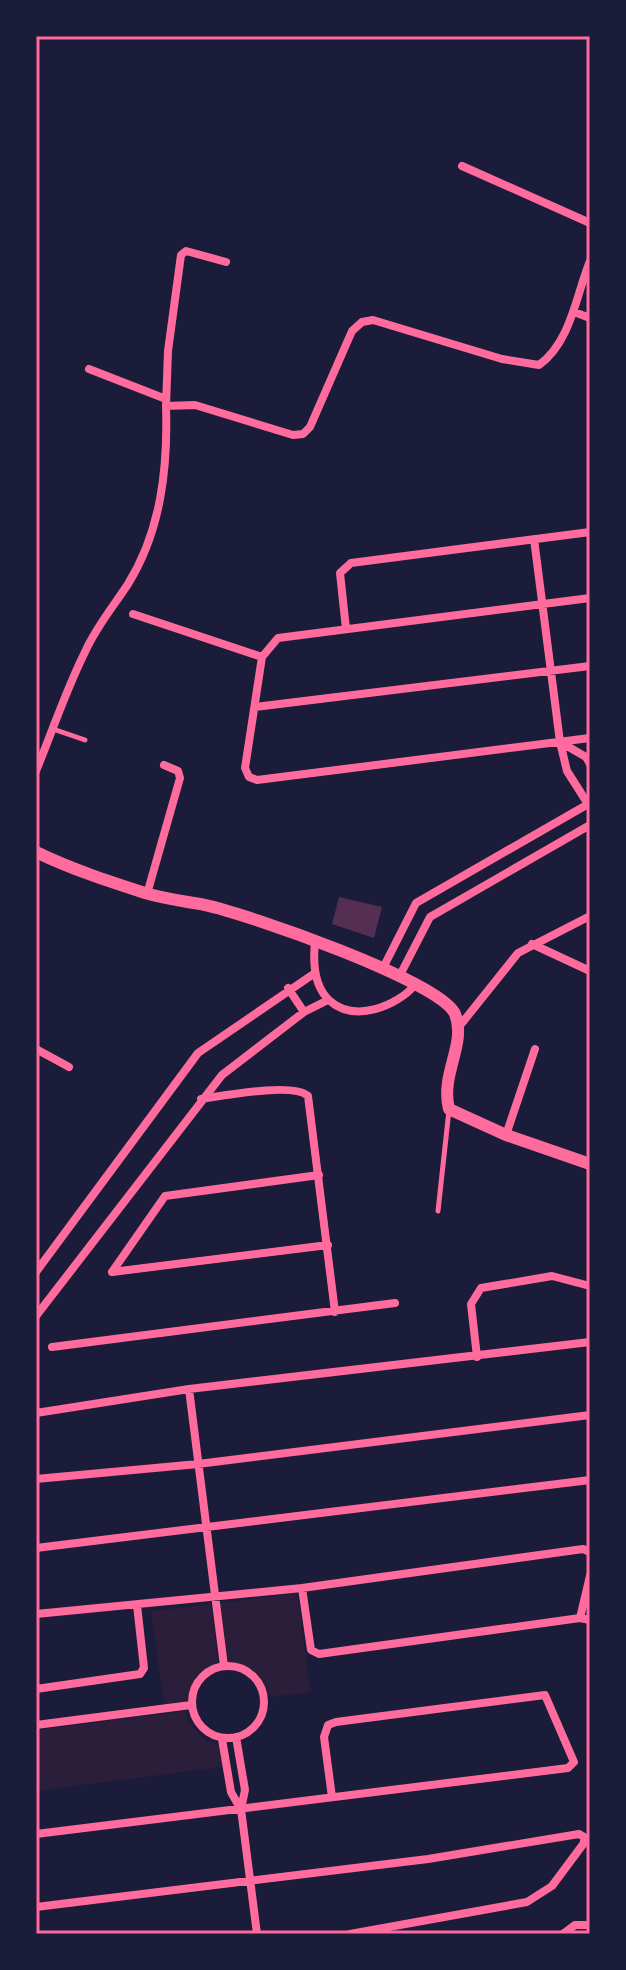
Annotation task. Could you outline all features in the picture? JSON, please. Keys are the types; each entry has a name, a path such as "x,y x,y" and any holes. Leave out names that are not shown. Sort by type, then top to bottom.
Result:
{"main road":[{"path":"36,852 68,867 147,894 247,917 383,968 415,985 449,1005 458,1028 445,1082 449,1109 506,1135 590,1164"}],"street":[{"path":"462,166 590,223"},
{"path":"36,771 97,627 128,583 145,549 168,458 167,360 181,255 186,251 226,262"},
{"path":"89,369 166,403 195,405 298,435 310,427 352,331 362,322 389,323 502,359 539,365 547,359 574,312 590,261"},
{"path":"574,312 590,318"},
{"path":"346,629 340,573 351,563 590,532"},
{"path":"383,968 416,903 589,804 567,771 560,742 534,539"},
{"path":"590,598 278,638 262,657 245,768 249,777 257,780 590,738"},
{"path":"133,614 262,657"},
{"path":"255,707 590,666"},
{"path":"560,742 586,757 590,764"},
{"path":"147,894 180,778 178,771 164,765"},
{"path":"399,977 430,917 590,825"},
{"path":"458,1028 504,967 532,944 590,916"},
{"path":"315,942 315,973 328,1000 356,1010 377,1009 405,997 415,985"},
{"path":"532,944 590,971"},
{"path":"36,1272 198,1053 288,988 315,973"},
{"path":"288,988 304,1012"},
{"path":"36,1316 200,1099 222,1075 304,1012 328,1000"},
{"path":"36,1049 69,1067"},
{"path":"506,1135 535,1049"},
{"path":"200,1099 264,1091 304,1092 308,1096 335,1312"},
{"path":"319,1175 165,1196 112,1272 328,1245"},
{"path":"477,1357 471,1304 481,1288 552,1276 590,1286"},
{"path":"52,1347 395,1303"},
{"path":"36,1413 189,1389 590,1342"},
{"path":"189,1389 224,1666"},
{"path":"36,1479 198,1464 590,1415"},
{"path":"36,1548 590,1480"},
{"path":"36,1614 302,1588 583,1549 590,1552"},
{"path":"580,1618 590,1576"},
{"path":"302,1588 311,1650 319,1654 580,1618 590,1620"},
{"path":"36,1689 140,1674 144,1668 137,1605"},
{"path":"224,1666 246,1670 261,1686 264,1697 260,1719 253,1728 236,1737 222,1739 198,1723 191,1705 200,1679 224,1666"},
{"path":"36,1834 568,1768 574,1762 545,1695 336,1722 328,1725 324,1737 332,1797"},
{"path":"36,1725 191,1705"},
{"path":"236,1737 245,1790 241,1809 257,1934"},
{"path":"222,1739 231,1792 241,1809"},
{"path":"36,1907 428,1859 579,1834 584,1837 584,1843 552,1886 527,1902 350,1934"},
{"path":"563,1934 575,1925 590,1925"}],"lane":[{"path":"53,729 85,740"},
{"path":"438,1211 449,1109"}],"shaded area":[{"path":"297,1593 311,1692 270,1697 255,1672 228,1661 220,1603"},
{"path":"211,1604 218,1662 195,1677 187,1701 164,1705 151,1611"},
{"path":"185,1711 189,1722 206,1741 226,1744 229,1766 36,1791 36,1730"}],"building":[{"path":"339,897 382,907 374,938 332,924"}]}
